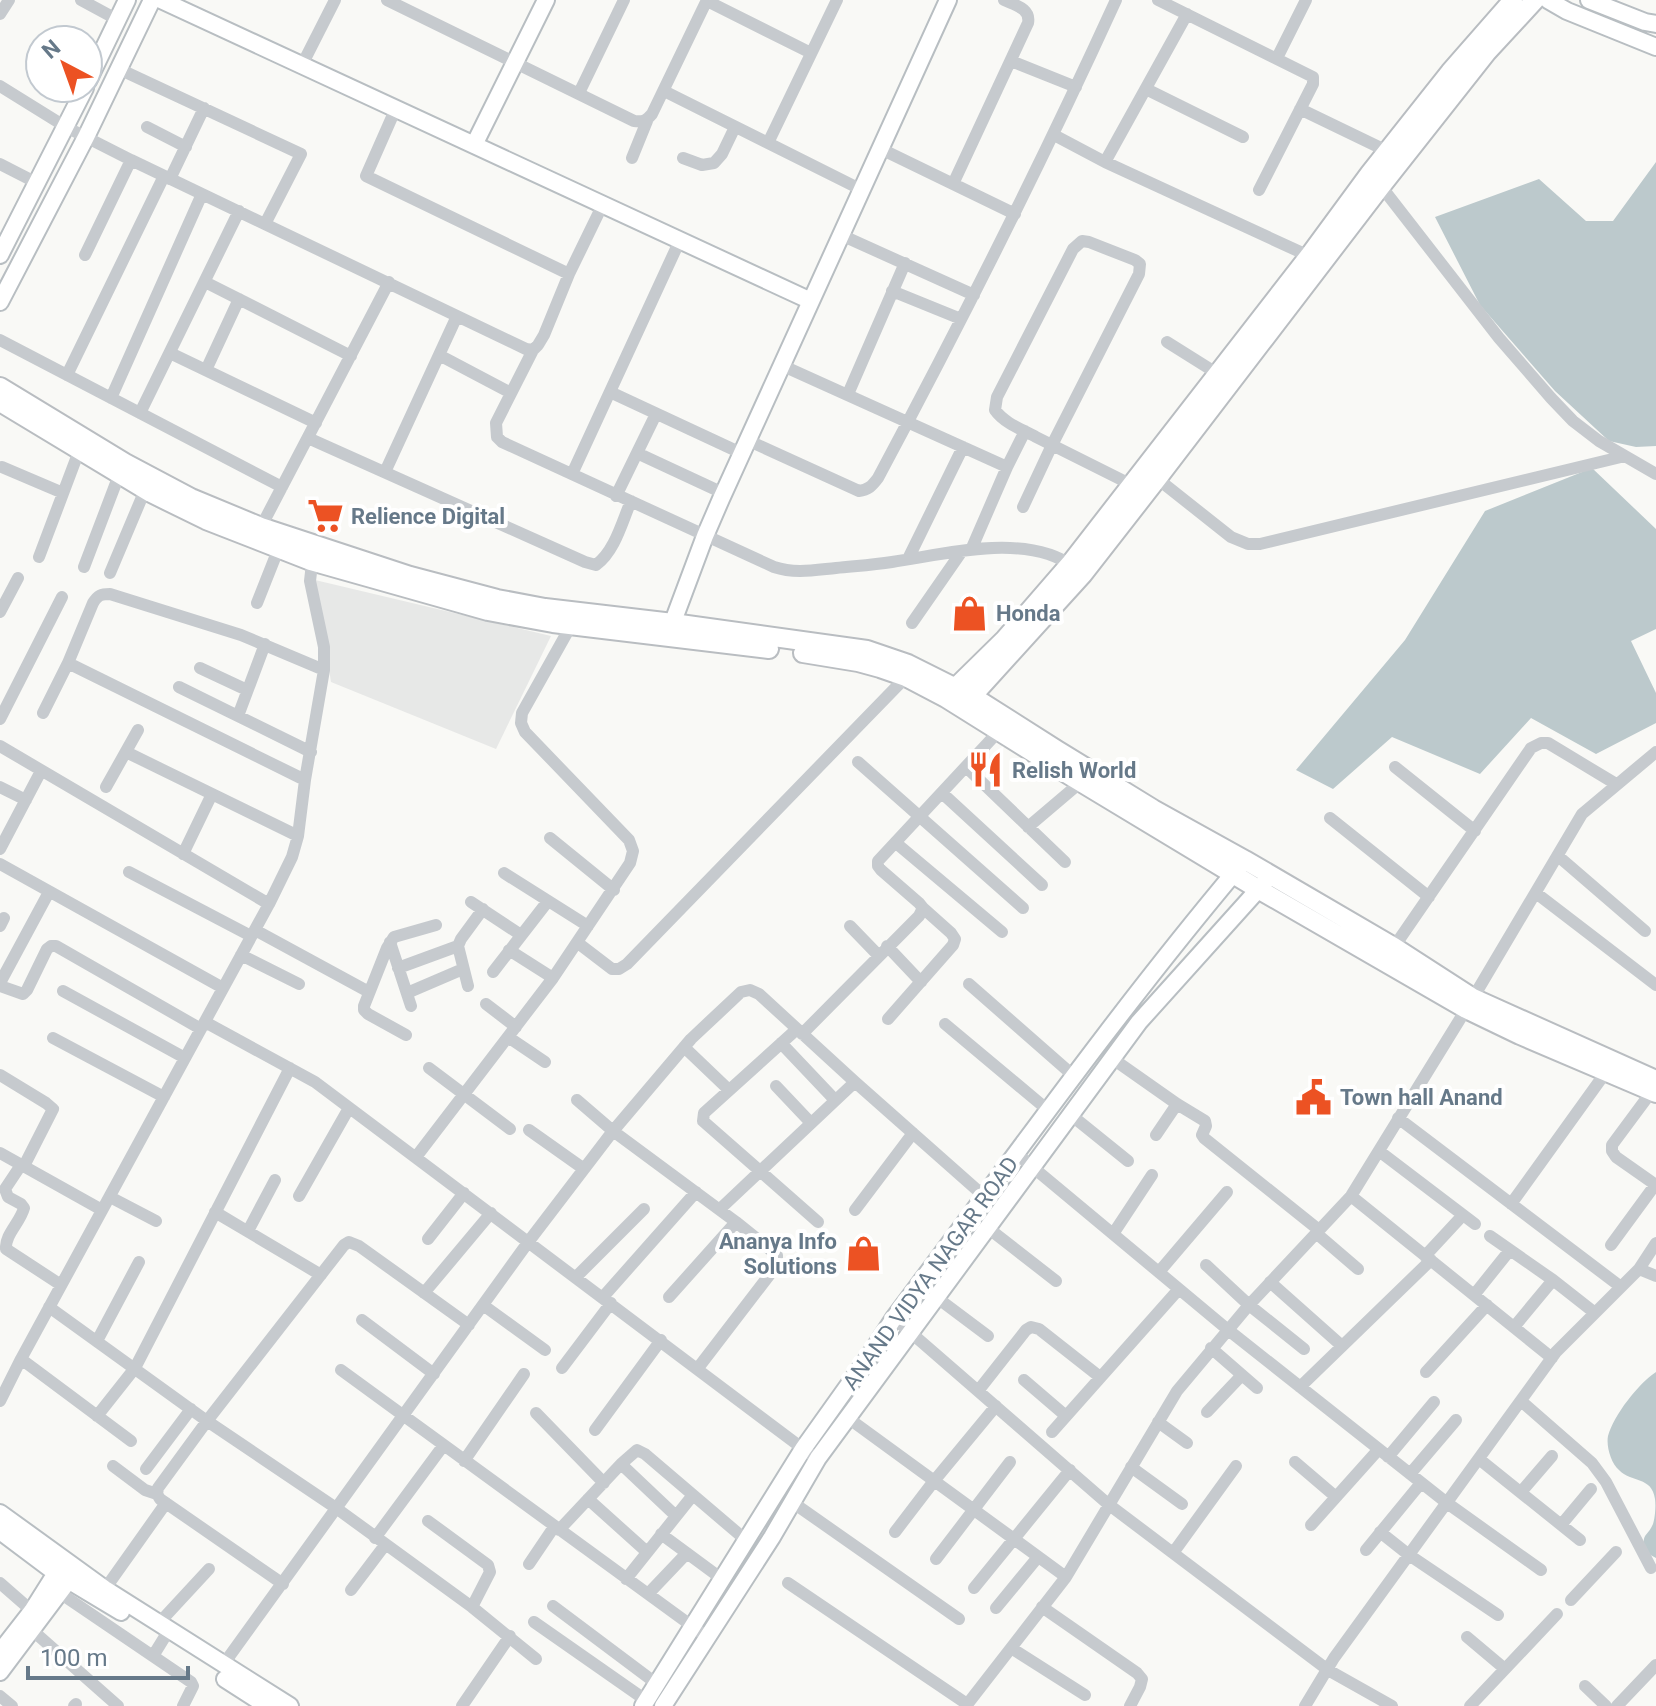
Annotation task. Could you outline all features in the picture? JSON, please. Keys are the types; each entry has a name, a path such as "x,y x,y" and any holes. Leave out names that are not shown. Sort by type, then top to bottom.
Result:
{"main road":[{"path":"959,697 1005,639 1076,569 1376,179 1387,151 1513,0"},
{"path":"1145,482 1218,374 1309,256 1535,0"},
{"path":"0,387 125,463 191,498 313,553 488,611 867,650 908,664 959,697 1057,750 1153,809 1240,867 1258,889 1469,1003 1606,1072 1655,1088"},
{"path":"0,402 145,490 206,520 278,550 313,553"},
{"path":"670,630 858,662 959,697 999,731 1081,782 1240,867 1271,875 1394,947 1469,1003 1655,1088"}],"street":[{"path":"0,14 9,0"},
{"path":"81,0 118,20"},
{"path":"104,48 127,0"},
{"path":"0,302 86,137 152,0"},
{"path":"161,0 811,301"},
{"path":"302,65 335,0"},
{"path":"387,0 634,121 647,121"},
{"path":"415,14 422,0"},
{"path":"474,145 546,0"},
{"path":"579,93 624,0"},
{"path":"632,158 707,0 811,53"},
{"path":"768,143 837,0"},
{"path":"670,630 723,493 948,0"},
{"path":"953,184 1028,23 1029,17 1021,8 1004,0"},
{"path":"1158,0 1313,77 1313,84 1259,190"},
{"path":"1277,58 1306,0"},
{"path":"1548,0 1567,11 1656,47"},
{"path":"1589,0 1656,24"},
{"path":"610,392 656,414 859,491 865,490 878,478 974,295 1054,135 1114,1"},
{"path":"1105,162 1187,14"},
{"path":"1011,61 1076,87"},
{"path":"119,69 301,154 265,224"},
{"path":"0,86 66,127 167,178 389,282 518,347 533,350"},
{"path":"1146,89 1243,137"},
{"path":"664,91 862,190"},
{"path":"0,255 77,104"},
{"path":"67,375 204,108"},
{"path":"396,108 366,176 569,274"},
{"path":"1300,109 1387,151"},
{"path":"147,127 186,147"},
{"path":"683,158 702,165 714,163 735,127"},
{"path":"1054,135 1105,162 1309,256"},
{"path":"881,149 1015,214"},
{"path":"85,255 131,160"},
{"path":"0,164 37,183"},
{"path":"1376,179 1499,338 1551,398 1573,421 1599,441 1656,474"},
{"path":"111,398 202,194"},
{"path":"603,204 544,335 533,350 496,423 497,437 509,446 616,496 774,567 795,572 966,551 1018,548 1050,555 1076,569"},
{"path":"140,413 239,211"},
{"path":"841,235 974,295"},
{"path":"572,474 680,240"},
{"path":"1023,507 1052,445 1139,274 1140,264 1135,260 1082,241 1073,249 994,404 995,410 999,416 1052,445 1145,482 1231,537 1248,544 1260,544 1625,456"},
{"path":"848,394 905,263"},
{"path":"205,282 351,356"},
{"path":"261,527 389,282"},
{"path":"892,291 961,319"},
{"path":"206,370 239,299"},
{"path":"385,472 457,316"},
{"path":"0,340 282,487"},
{"path":"1167,342 1218,374"},
{"path":"170,353 316,423"},
{"path":"439,355 511,393"},
{"path":"781,365 1007,467"},
{"path":"616,496 656,414"},
{"path":"912,623 966,551 1025,431"},
{"path":"308,438 596,565 611,548 631,501"},
{"path":"908,559 963,447"},
{"path":"39,557 79,451"},
{"path":"637,453 723,493"},
{"path":"2,467 63,493"},
{"path":"84,567 119,475"},
{"path":"110,573 145,490"},
{"path":"257,603 278,550"},
{"path":"0,1401 292,857 324,670 324,647 310,581 313,553"},
{"path":"0,612 18,578"},
{"path":"43,713 93,603 102,594 241,635 324,670"},
{"path":"0,719 62,597"},
{"path":"416,1157 553,978 630,863 633,851 629,840 525,732 521,723 522,713 575,618"},
{"path":"238,716 265,644"},
{"path":"68,663 305,780"},
{"path":"200,668 247,690"},
{"path":"578,943 612,969 627,964 906,677"},
{"path":"179,687 311,752"},
{"path":"106,787 138,730"},
{"path":"888,1019 955,939 878,866 878,861 999,731"},
{"path":"1394,947 1531,748 1548,743 1616,784"},
{"path":"0,746 269,904"},
{"path":"126,752 298,836"},
{"path":"788,1583 966,1705 1066,1577 1177,1391 1227,1329 1351,1196 1582,814 1656,752"},
{"path":"858,762 1023,908"},
{"path":"966,767 1065,862"},
{"path":"1395,767 1475,831"},
{"path":"0,849 3,835 41,771"},
{"path":"1028,827 1081,782"},
{"path":"0,787 26,800"},
{"path":"942,793 1042,885"},
{"path":"183,854 212,794"},
{"path":"1330,818 1429,897"},
{"path":"550,838 614,890"},
{"path":"896,843 1002,932"},
{"path":"1558,856 1645,931"},
{"path":"0,864 223,988"},
{"name":"ANAND VIDYA NAGAR ROAD","path":"651,1704 657,1684 803,1449 894,1318 1167,956 1240,867"},
{"path":"129,872 369,992"},
{"path":"504,873 588,926"},
{"name":"ANAND VIDYA NAGAR ROAD","path":"651,1704 707,1637 818,1458 1139,1022 1271,875"},
{"path":"49,892 0,985 23,994 47,949 56,946 315,1082 818,1458"},
{"path":"1536,893 1656,985"},
{"path":"493,972 548,901"},
{"path":"471,902 521,935"},
{"path":"818,1222 703,1121 704,1113 781,1043 799,1031 919,916 923,908"},
{"path":"468,986 458,946 483,909"},
{"path":"406,1035 368,1014 364,1006 394,937 436,925"},
{"path":"850,926 921,982"},
{"path":"390,942 409,999 463,969"},
{"path":"398,968 458,946"},
{"path":"509,950 553,978"},
{"path":"241,955 299,984"},
{"path":"969,984 1075,1077"},
{"path":"223,1665 529,1241 613,1131 684,1047 741,992 750,990 759,994 985,1197"},
{"path":"63,991 185,1058"},
{"path":"486,1004 545,1062"},
{"path":"945,1024 1049,1111"},
{"path":"53,1038 164,1097"},
{"path":"781,1043 835,1100"},
{"path":"684,1047 729,1090"},
{"path":"1113,1059 1205,1121 1204,1138 1358,1269"},
{"path":"97,1416 135,1368 290,1068"},
{"path":"429,1068 510,1129"},
{"path":"1511,1204 1606,1072"},
{"path":"0,1075 53,1109 22,1166 5,1189 8,1197 24,1208 6,1240 6,1249 61,1285"},
{"path":"720,1209 855,1082"},
{"path":"776,1086 811,1123"},
{"path":"1611,1245 1656,1185 1612,1151 1612,1145 1655,1088"},
{"path":"577,1100 613,1131 777,1255 777,1265 698,1368"},
{"path":"1156,1135 1177,1104"},
{"path":"299,1196 349,1108"},
{"path":"1071,1115 1128,1161"},
{"path":"1398,1118 1621,1287"},
{"path":"529,1130 584,1169"},
{"path":"855,1210 913,1133"},
{"path":"1379,1151 1475,1224"},
{"path":"0,1153 102,1210"},
{"path":"1017,1154 1227,1329 1383,1453 1541,1570"},
{"path":"1113,1234 1152,1175"},
{"path":"248,1231 275,1180"},
{"path":"562,1368 607,1300 696,1192"},
{"path":"1159,1272 1227,1192"},
{"path":"428,1239 464,1193"},
{"path":"1351,1196 1552,1358"},
{"path":"110,1197 156,1221"},
{"path":"576,1277 644,1209"},
{"path":"215,1212 321,1275"},
{"path":"424,1293 491,1213"},
{"path":"1300,1387 1428,1258 1463,1215"},
{"path":"669,1297 736,1222"},
{"path":"988,1228 1056,1281"},
{"path":"1490,1236 1595,1313"},
{"path":"162,1499 158,1488 349,1242 469,1325"},
{"path":"1305,1706 1409,1555 1552,1358 1639,1269 1656,1243"},
{"path":"1474,1295 1510,1250"},
{"path":"97,1341 139,1262"},
{"path":"1206,1265 1304,1349"},
{"path":"1639,1269 1656,1276"},
{"path":"1514,1327 1553,1280"},
{"path":"1270,1282 1342,1346"},
{"path":"1052,1432 1179,1289"},
{"path":"936,1297 988,1336"},
{"path":"483,1305 545,1350"},
{"path":"1426,1372 1487,1305"},
{"path":"49,1307 207,1421 336,1508 472,1607 536,1659"},
{"path":"894,1318 1108,1504 1328,1670 1392,1706"},
{"path":"362,1320 434,1374"},
{"path":"978,1391 1031,1327 1039,1329 1100,1377"},
{"path":"595,1430 661,1340"},
{"path":"1211,1348 1257,1388"},
{"path":"21,1359 131,1441"},
{"path":"341,1370 707,1637"},
{"path":"464,1461 524,1374"},
{"path":"1207,1412 1242,1375"},
{"path":"1024,1380 1066,1416"},
{"path":"1521,1401 1592,1463 1606,1482 1651,1568"},
{"path":"1311,1525 1434,1402"},
{"path":"895,1532 996,1406"},
{"path":"146,1469 191,1409"},
{"path":"536,1413 604,1483"},
{"path":"848,1418 1066,1577"},
{"path":"1410,1474 1456,1420"},
{"path":"1158,1422 1187,1443"},
{"path":"351,1590 443,1446"},
{"path":"529,1564 556,1528 637,1450 642,1451 747,1541"},
{"path":"1521,1492 1552,1456"},
{"path":"1479,1459 1580,1540"},
{"path":"936,1559 1010,1462"},
{"path":"1295,1462 1336,1497"},
{"path":"621,1464 676,1516"},
{"path":"113,1466 283,1584"},
{"path":"1173,1553 1236,1466"},
{"path":"1131,1467 1182,1504"},
{"path":"974,1588 1070,1470"},
{"path":"1366,1550 1421,1483"},
{"path":"1561,1525 1591,1489"},
{"path":"626,1579 693,1495"},
{"path":"105,1589 162,1499"},
{"path":"588,1499 647,1552"},
{"path":"792,1502 959,1619"},
{"path":"0,1513 153,1656 191,1682 193,1686 183,1706"},
{"path":"428,1521 488,1565 490,1572 472,1607"},
{"path":"0,1531 65,1575 290,1706"},
{"path":"1380,1532 1498,1615"},
{"path":"661,1534 722,1579"},
{"path":"1571,1600 1616,1552"},
{"path":"648,1594 687,1553"},
{"path":"996,1608 1038,1557"},
{"path":"153,1656 164,1631 209,1569"},
{"path":"65,1575 105,1589 267,1706"},
{"path":"0,1652 65,1575"},
{"path":"0,1672 32,1630 65,1575"},
{"path":"0,1583 32,1611"},
{"path":"553,1606 657,1684"},
{"path":"1042,1607 1137,1673 1142,1679 1130,1706"},
{"path":"1470,1706 1557,1614"},
{"path":"534,1622 651,1704"},
{"path":"32,1630 118,1706"},
{"path":"462,1706 510,1636"},
{"path":"1467,1637 1505,1669"},
{"path":"1011,1648 1085,1695"},
{"path":"1617,1706 1656,1665"},
{"path":"1585,1686 1606,1706"},
{"path":"0,1696 12,1706"}],"shaded area":[{"path":"1656,162 1656,446 1636,447 1609,441 1555,391 1480,305 1435,217 1539,179 1586,221 1613,221"},
{"path":"1592,468 1656,529 1656,629 1631,641 1656,693 1656,723 1596,754 1531,718 1480,774 1392,737 1333,789 1296,770 1405,640 1485,511"},
{"path":"315,580 551,636 496,749 331,682"},
{"path":"1656,1372 1656,1558 1645,1552 1644,1541 1654,1519 1653,1492 1645,1483 1616,1467 1610,1454 1608,1436 1628,1401"}],"place":[{"name":"Relience Digital","path":"325,516"},
{"name":"Honda","path":"970,613"},
{"name":"Relish World","path":"986,770"},
{"name":"Town hall Anand","path":"1314,1097"},
{"name":"Ananya Info Solutions","path":"863,1254"}]}
